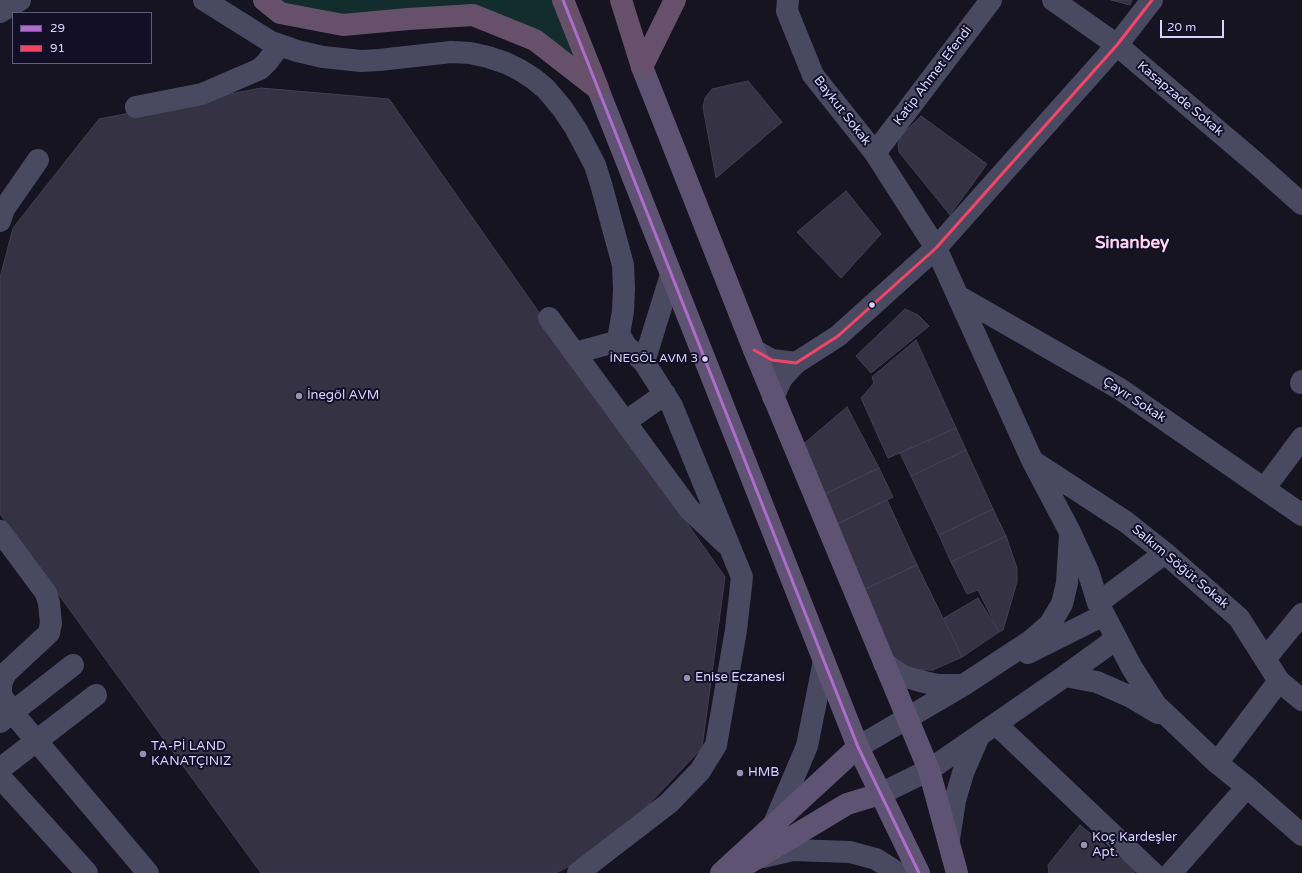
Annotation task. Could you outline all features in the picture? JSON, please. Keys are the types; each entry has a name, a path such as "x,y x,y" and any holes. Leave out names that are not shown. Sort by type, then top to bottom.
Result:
{"highway":[{"path":"264,0 280,13 343,25 473,15 535,40 598,89"},
{"path":"564,0 598,89"},
{"path":"621,0 642,67"},
{"path":"642,67 675,0"}],"main road":[{"path":"642,67 773,397 929,770 958,873"},
{"path":"598,89 858,747 919,873"},
{"path":"721,873 858,747"},
{"path":"734,873 752,860 847,804 880,794"}],"street":[{"path":"0,12 20,0"},
{"path":"204,0 271,42 297,51 323,57 354,60 380,60 451,52 470,53 506,62 534,79 546,89 562,108 586,146 601,184 623,266 623,311 618,334 626,346 644,362 672,406 742,577 736,630 716,745 700,771 669,803 578,873"},
{"name":"Baykut Sokak","path":"788,0 787,11 813,75 876,153 936,248 1032,460 1070,532 1088,571 1101,609 1116,639 1132,668 1156,705 1174,722"},
{"name":"Katip Ahmet Efendi","path":"876,153 991,0"},
{"name":"Kasapzade Sokak","path":"1053,0 1117,45 1302,204"},
{"path":"773,397 782,378 796,363 838,336 936,248 1117,45 1152,0"},
{"path":"136,106 202,94 260,69 280,45"},
{"path":"0,221 4,209 38,160"},
{"path":"644,362 672,275"},
{"name":"Çayır Sokak","path":"958,296 1120,389 1302,515"},
{"path":"549,318 688,509 731,549"},
{"path":"575,353 622,340"},
{"path":"754,350 772,360 796,363"},
{"path":"625,422 665,394"},
{"path":"1264,489 1302,438"},
{"name":"Salkım Söğüt Sokak","path":"1032,460 1126,522 1165,552 1239,618 1279,681 1302,700"},
{"path":"0,531 46,594 51,613 49,633 6,673 1,684 1,695 6,717 37,740 148,873"},
{"path":"884,663 903,676 937,685 962,686 1029,642 1050,624 1062,604 1067,583 1070,532"},
{"path":"858,747 962,686 1101,609 1165,552"},
{"path":"1265,659 1302,614"},
{"path":"880,794 929,770 1116,639"},
{"path":"773,826 807,746 824,661"},
{"path":"6,717 73,665"},
{"path":"1065,676 1098,682 1131,697 1174,722 1217,763 1302,835"},
{"path":"1217,763 1279,681"},
{"path":"0,768 96,695"},
{"path":"949,839 955,800 963,773 988,730"},
{"path":"988,730 1153,873"},
{"path":"0,777 87,873"},
{"path":"1171,873 1247,787"},
{"path":"752,860 793,850 850,852 876,859 898,873"}],"green space":[{"path":"264,0 563,0 598,89 473,15 343,25"}],"building":[{"path":"1111,0 1132,0 1130,5"},
{"path":"748,81 782,122 716,178 703,107 705,98 712,89"},
{"name":"İnegöl AVM","path":"261,88 389,99 725,577 702,748 611,844 556,873 261,873 0,514 0,278 13,228 99,119"},
{"path":"921,116 987,164 950,215 899,152 898,144 901,136"},
{"path":"846,191 881,234 841,278 797,232"},
{"path":"905,309 918,315 929,326 871,373 856,356"},
{"path":"916,340 956,428 888,458 861,398 874,383 872,377"},
{"path":"847,407 879,468 821,496 800,447"},
{"path":"956,428 966,450 911,476 900,453"},
{"path":"966,450 993,509 939,535 911,476"},
{"path":"879,468 893,497 835,525 821,496"},
{"path":"887,500 917,565 865,589 835,525"},
{"path":"993,509 1006,536 951,562 939,535"},
{"path":"1006,536 1017,568 1017,582 1003,630 999,632 978,590 967,594 951,562"},
{"path":"917,565 962,657 933,670 915,670 895,660 865,589"},
{"path":"978,598 999,632 962,657 944,618"},
{"name":"Koç Kardeşler Apt.","path":"1080,825 1136,871 1134,873 1049,873 1048,865"}],"transit line":[{"name":"29","path":"563,0 858,747 919,873"},
{"name":"91","path":"754,350 772,360 796,363 838,336 936,248 1117,45 1152,0"}],"place":[{"name":"İNEGÖL AVM 3","path":"705,359"},
{"name":"İnegöl AVM","path":"299,396"},
{"name":"Enise Eczanesi","path":"687,678"},
{"name":"TA-Pİ LAND KANATÇINIZ","path":"143,754"},
{"name":"HMB","path":"740,773"},
{"name":"Koç Kardeşler Apt.","path":"1084,845"}],"district":[{"name":"Sinanbey","path":"1132,244"}]}
